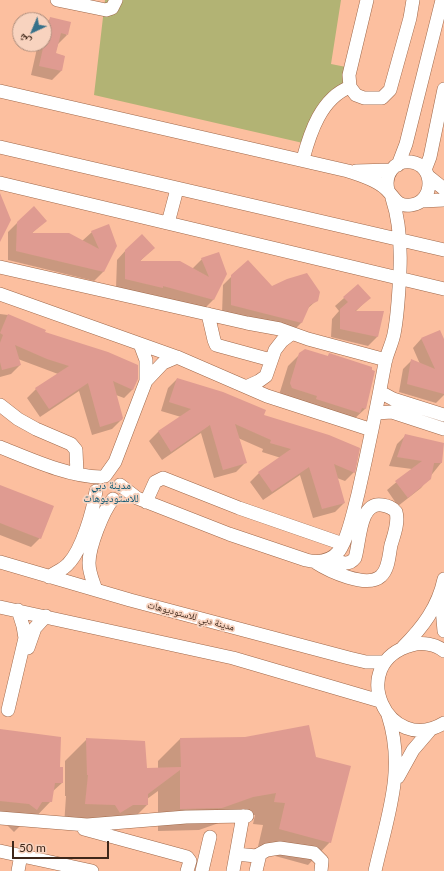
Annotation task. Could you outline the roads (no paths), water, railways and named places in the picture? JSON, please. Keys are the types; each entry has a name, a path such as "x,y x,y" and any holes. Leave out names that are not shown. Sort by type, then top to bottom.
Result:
{"street":[{"path":"57,0 106,10 112,8 116,0"},
{"path":"367,0 349,75 350,87 356,95 373,99 382,98 390,90 405,40 413,0"},
{"path":"315,562 332,558 343,544 361,481 386,360 394,333 399,279 400,240 398,220 387,180 406,144 442,0"},
{"path":"303,160 310,133 316,120 334,98 350,87"},
{"path":"400,240 416,203 429,189 427,173 444,88"},
{"path":"0,91 348,171 368,179 390,194 397,202 416,203 444,200"},
{"path":"0,146 177,189 444,250"},
{"path":"348,171 395,167 412,162 419,165 444,189"},
{"path":"0,183 444,289"},
{"path":"168,223 177,189"},
{"path":"0,267 268,327 386,360"},
{"path":"0,294 176,357 277,399 372,430"},
{"path":"208,314 216,345 273,355"},
{"path":"268,327 272,335 273,355"},
{"path":"246,387 266,376 273,355 282,340 292,334"},
{"path":"49,577 68,564 95,520 106,510 112,486 115,462 146,381 146,360 140,344"},
{"path":"146,381 163,363 176,357"},
{"path":"266,376 277,399"},
{"path":"376,413 392,412 439,427 441,414 394,399 380,392"},
{"path":"0,405 18,419 36,429 71,444 76,450 77,474 96,490 101,498 105,500 112,486"},
{"path":"0,447 26,458 112,486 142,500 229,534 315,562 325,569 347,577 369,581 376,580 382,576 388,563 397,520 396,512 390,507 378,505 368,509 364,518 353,561 345,563 332,558"},
{"path":"142,500 155,482 163,478 239,508 343,544"},
{"path":"96,590 90,574 89,562 95,520 97,482 112,486"},
{"path":"73,558 89,562"},
{"name":"مدينة دبي للاستوديوهات","path":"0,562 96,590 349,658 385,662"},
{"path":"444,579 441,594 444,632"},
{"path":"403,647 429,617 441,594"},
{"path":"0,607 233,658 380,702"},
{"path":"18,610 25,638 11,710 32,634 38,623 46,616"},
{"path":"444,651 429,644 416,644 403,647 393,653 385,662 379,674 377,688 380,702 388,715 400,725 416,730 431,729 444,723"},
{"path":"375,871 394,788 396,751 388,715"},
{"path":"394,788 409,756 431,729"},
{"path":"0,818 67,824 108,824 186,817 245,816 233,871"},
{"path":"67,824 187,857 190,861 187,871"},
{"path":"202,871 212,837 209,871"},
{"path":"236,854 253,856 276,848 314,853 322,861 321,871"},
{"path":"0,851 92,871"},
{"path":"256,871 260,854"},
{"path":"18,871 25,856"},
{"path":"25,856 26,871"}],"district":[{"name":"مدينة دبي للاستوديوهات","path":"111,491"}]}
